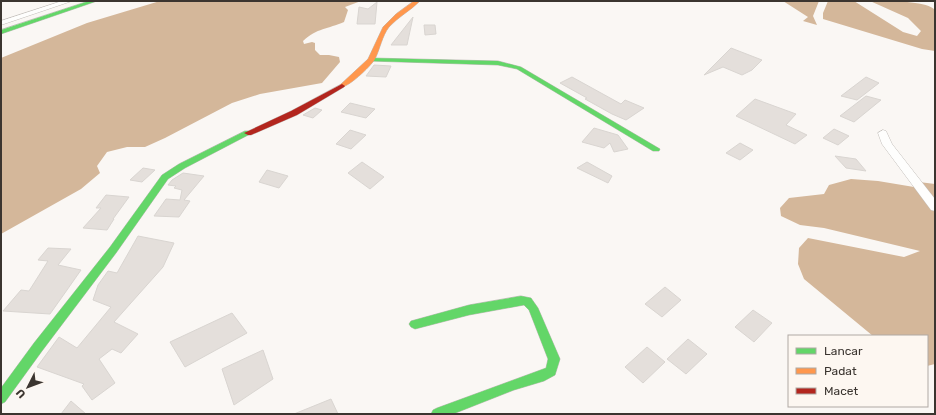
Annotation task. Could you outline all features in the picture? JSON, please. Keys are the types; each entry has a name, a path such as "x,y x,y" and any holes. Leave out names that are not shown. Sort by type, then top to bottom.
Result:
{"street":[{"path":"1,23 69,1"},
{"path":"1,32 94,1"},
{"path":"1,398 38,347 113,250 165,178 182,166 248,133 294,113 328,95 349,81 371,60 385,28 398,15 417,1"},
{"path":"371,60 498,63 514,66 533,75 656,149"},
{"path":"883,133 887,144 935,207"},
{"path":"415,324 469,310 521,300 527,301 533,308 554,358 551,370 544,375 514,384 437,414"}],"shaded area":[{"path":"160,1 361,1 345,7 348,10 344,22 318,31 303,41 304,44 312,42 315,43 315,50 320,55 339,57 340,62 322,83 260,94 232,103 145,147 127,147 107,152 97,166 100,173 81,189 1,234 1,58 87,23"},
{"path":"783,1 819,1 813,16 817,25 803,21 808,17"},
{"path":"828,1 854,1 903,32 917,36 921,31 908,18 870,1 905,2 923,4 930,7 935,10 935,51 922,49 823,19 823,13"},
{"path":"851,179 878,181 914,187 919,182 935,184 935,364 928,366 928,335 872,335 804,279 798,264 799,248 808,238 904,257 920,251 824,228 800,225 781,216 780,208 789,198 824,194 829,185"}],"building":[{"path":"377,2 375,24 357,24 359,7 368,9"},
{"path":"413,17 407,45 391,45"},
{"path":"424,25 435,25 436,34 425,35"},
{"path":"731,48 762,60 752,70 742,75 723,67 704,75"},
{"path":"374,65 391,66 386,77 366,76"},
{"path":"572,77 621,104 625,100 644,108 626,120 612,114 560,83"},
{"path":"866,77 879,83 857,100 841,96"},
{"path":"866,96 881,100 854,122 840,116"},
{"path":"755,99 796,114 786,125 807,135 795,144 736,116"},
{"path":"350,103 375,109 366,118 341,112"},
{"path":"315,108 322,110 313,118 303,115"},
{"path":"594,128 618,135 628,149 614,152 610,143 604,148 582,142"},
{"path":"834,129 849,136 838,145 823,138"},
{"path":"350,130 366,135 351,149 336,144"},
{"path":"740,143 753,150 740,160 726,153"},
{"path":"835,156 856,159 866,171 846,168"},
{"path":"362,162 384,177 370,189 348,173"},
{"path":"587,162 612,176 608,183 577,168"},
{"path":"143,168 155,170 142,182 130,180"},
{"path":"267,170 288,176 279,188 259,182"},
{"path":"183,173 204,176 184,200 190,201 179,217 154,216 166,199 180,200 182,190 174,188 176,186 168,185 172,180"},
{"path":"106,195 129,197 107,230 83,228 101,208 96,208"},
{"path":"138,236 174,243 163,267 114,322 138,334 121,353 112,349 99,359 115,383 92,400 82,386 84,384 37,367 59,337 77,348 111,307 93,300 98,285 108,271 117,273"},
{"path":"48,248 71,249 58,265 81,270 50,314 3,311 21,290 29,291 48,261 38,260"},
{"path":"665,287 681,300 662,317 645,304"},
{"path":"753,310 772,323 754,342 735,327"},
{"path":"232,313 247,333 185,367 170,342"},
{"path":"688,339 707,354 686,374 667,359"},
{"path":"647,347 665,362 643,383 625,367"},
{"path":"263,350 273,379 234,405 222,369"},
{"path":"331,399 338,414 294,414"},
{"path":"71,401 86,414 61,414"}],"traffic: fast":[{"path":"1,32 94,1"},
{"path":"371,60 498,63 519,68 656,149"},
{"path":"1,398 38,347 113,250 165,177 182,166 248,133"},
{"path":"415,324 469,310 521,300 527,301 533,308 554,359 551,371 544,375 514,384 437,414"}],"traffic: slow":[{"path":"342,86 371,60 385,28 398,15 417,1"}],"traffic: jam":[{"path":"248,133 294,113 342,86"}]}
